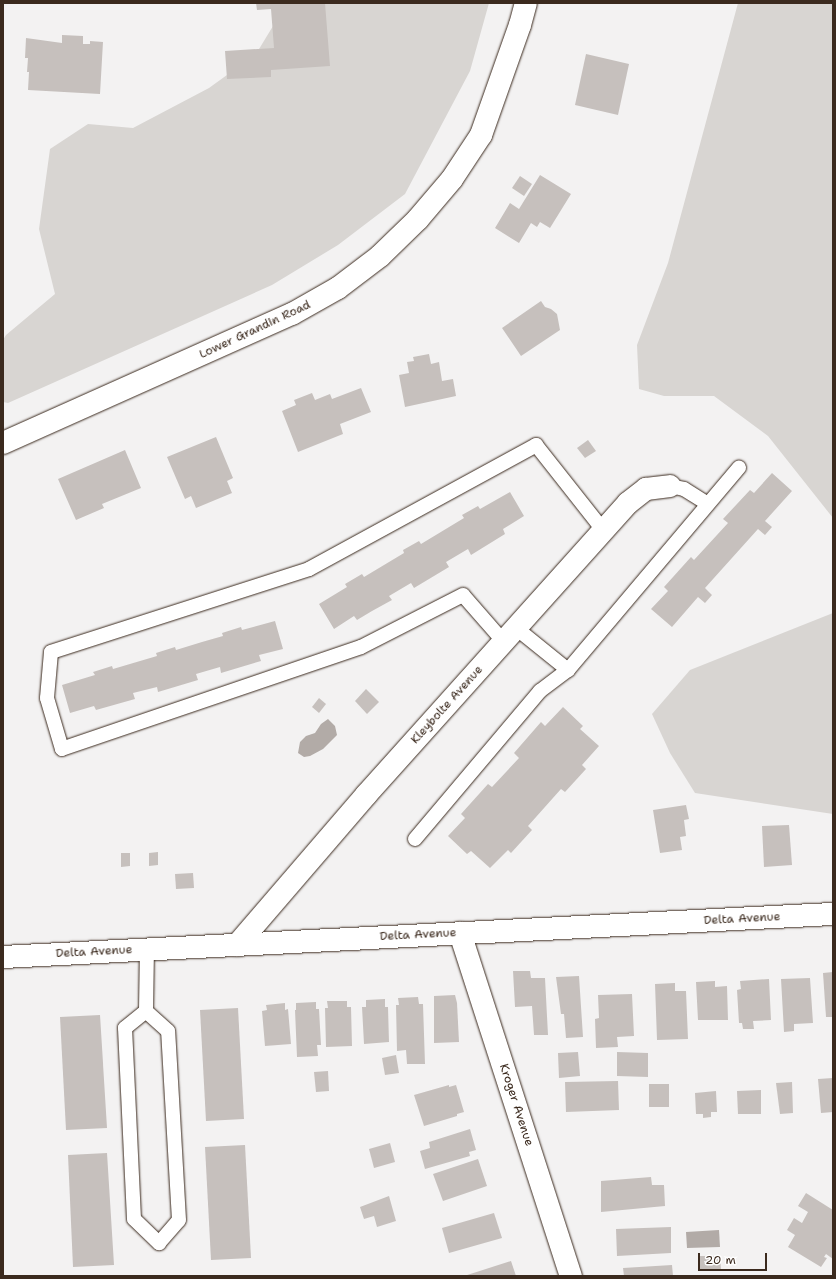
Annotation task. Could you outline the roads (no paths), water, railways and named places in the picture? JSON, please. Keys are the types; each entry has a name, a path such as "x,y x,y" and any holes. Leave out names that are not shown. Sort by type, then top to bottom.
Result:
{"street":[{"name":"Lower Grandin Road","path":"3,443 292,314 338,288 380,256 418,220 452,179 481,135 526,3"},
{"name":"Kleybolte Avenue","path":"237,945 366,795 628,503 646,489 670,486"},
{"name":"Delta Avenue","path":"3,957 833,914"},
{"name":"Kroger Avenue","path":"460,933 571,1276"}],"lane":[{"path":"568,670 510,635 463,595 361,647 62,749 48,698 51,652 309,569 536,445 604,531"},
{"path":"415,839 540,691 568,670 738,468"},
{"path":"670,486 684,489 708,504"},
{"path":"146,1011 125,1028 134,1219 160,1243 179,1220 168,1031 146,1011 147,950"}]}
